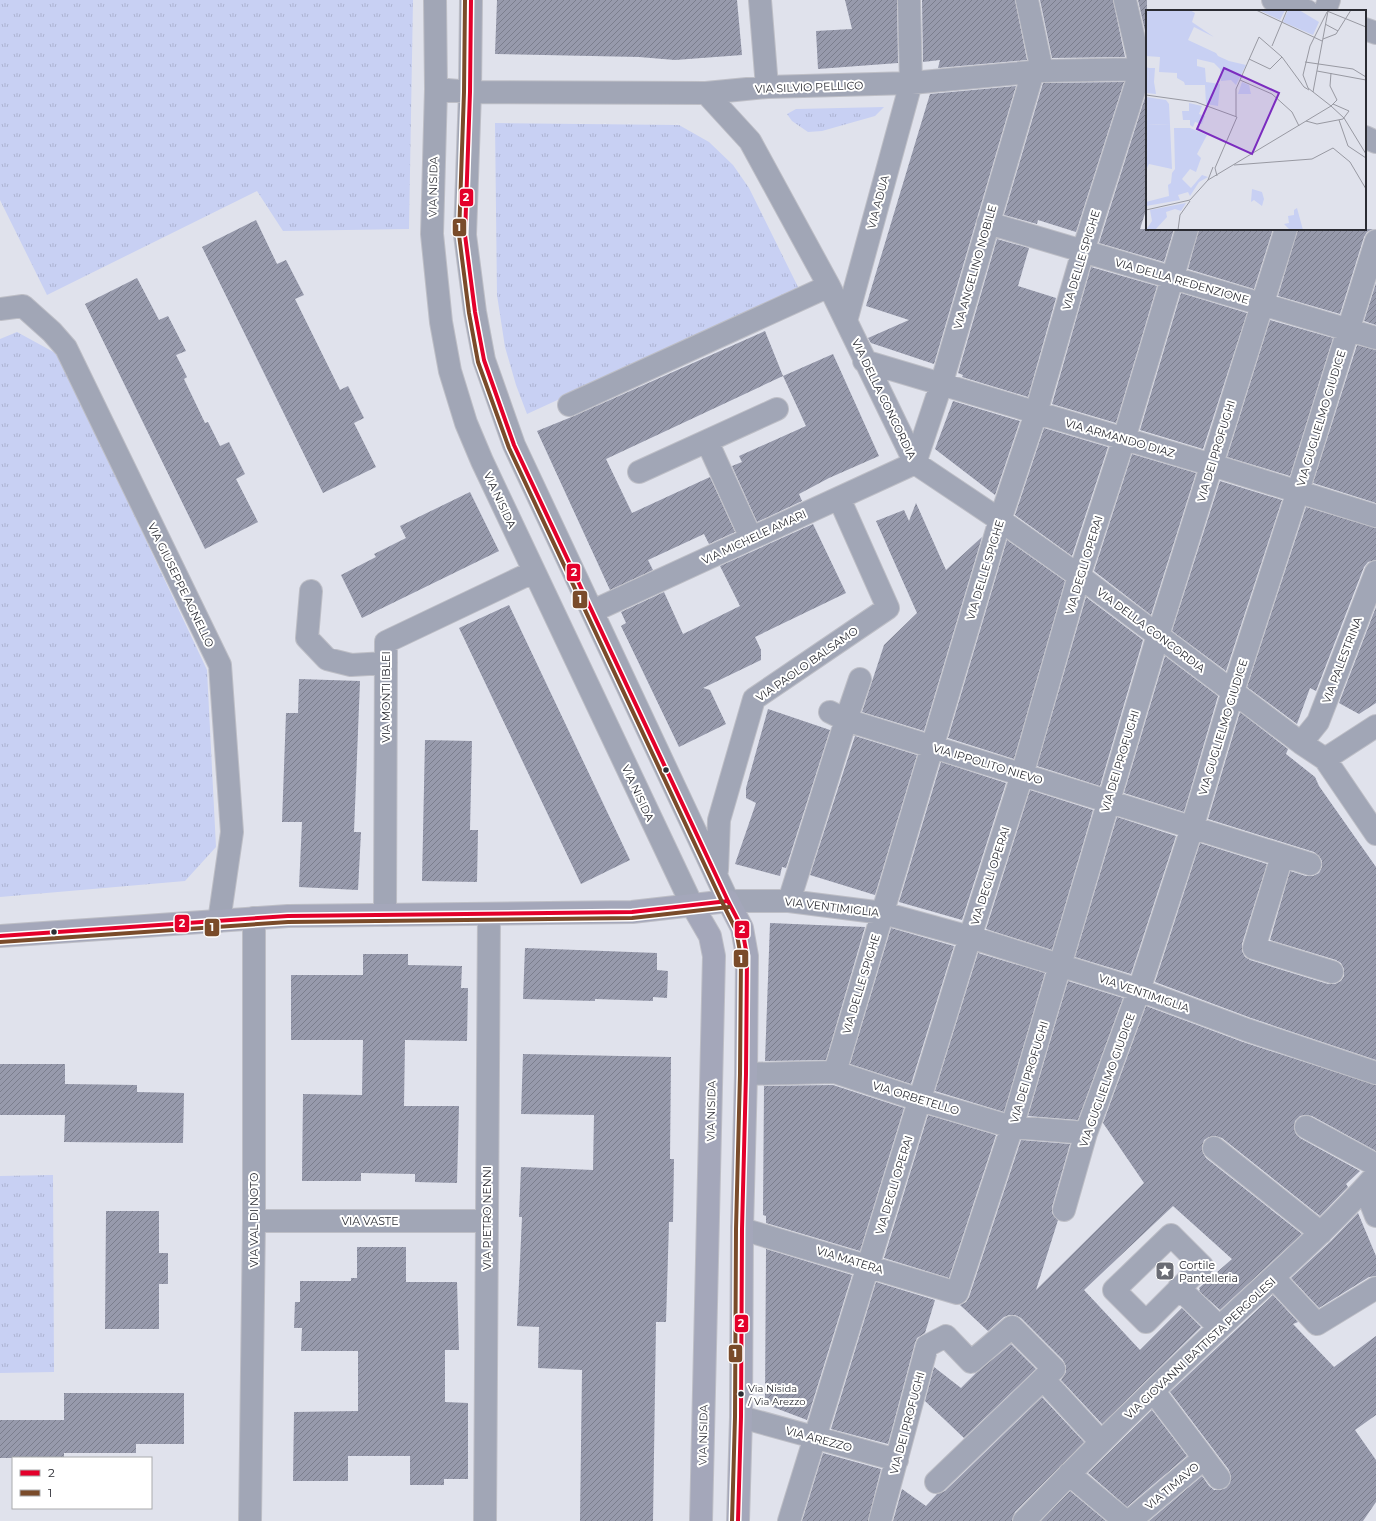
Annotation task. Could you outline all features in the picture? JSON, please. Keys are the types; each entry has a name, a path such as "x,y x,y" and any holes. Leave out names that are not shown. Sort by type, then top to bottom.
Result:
{"main road":[{"name":"VIA VENTIMIGLIA","path":"0,936 288,916 632,912 728,901"},
{"path":"728,901 742,928 747,956 742,1229 741,1417 738,1521"},
{"name":"VIA NISIDA","path":"692,905 710,936 714,956 701,1521"}],"street":[{"name":"VIA NISIDA","path":"435,0 436,89 432,234 441,322 450,371 466,423 482,461 533,572 692,905"},
{"path":"471,0 470,92 465,236 475,312 484,360 514,445 728,901"},
{"path":"760,0 767,88"},
{"name":"VIA ADUA","path":"846,321 911,83 909,0"},
{"path":"1027,0 1038,71"},
{"path":"1125,0 1144,70"},
{"path":"1273,0 1304,10"},
{"path":"1325,10 1329,0"},
{"path":"1366,30 1376,33"},
{"name":"VIA SILVIO PELLICO","path":"436,89 470,92 706,93 767,88 911,83 1038,71 1144,70"},
{"name":"VIA DELLE SPIGHE","path":"835,1072 1000,520 1036,413 1083,251 1144,70"},
{"name":"VIA ANGELINO NOBILE","path":"915,463 941,384 988,223 1038,71"},
{"name":"VIA DELLA CONCORDIA","path":"706,93 750,141 829,286 864,361 915,463 1000,520 1079,576 1301,743 1325,759"},
{"path":"1366,138 1376,142"},
{"name":"VIA DELLA REDENZIONE","path":"988,223 1376,338"},
{"name":"VIA DEGLI OPERAI","path":"789,1521 1022,775 1079,576 1124,439 1187,230"},
{"name":"VIA DEI PROFUGHI","path":"957,1293 1012,1127 1158,635 1286,230"},
{"name":"VIA GUGLIELMO GIUDICE","path":"1064,1210 1086,1133 1139,990 1192,828 1233,691 1298,491 1376,241"},
{"path":"569,405 829,286"},
{"name":"VIA GIUSEPPE AGNELLO","path":"0,309 23,306 52,332 66,348 220,666 232,832 219,921"},
{"name":"VIA ARMANDO DIAZ","path":"864,361 1298,491 1376,516"},
{"path":"640,472 777,409"},
{"path":"707,441 751,538"},
{"name":"VIA MICHELE AMARI","path":"593,611 915,463"},
{"name":"VIA PAOLO BALSAMO","path":"717,875 719,820 754,699 888,608 839,498"},
{"name":"VIA MONTI IBLEI","path":"385,915 386,642 533,572"},
{"name":"VIA PALESTRINA","path":"1301,743 1318,722 1376,572"},
{"path":"310,591 307,638 327,659 351,665 386,663"},
{"path":"789,901 838,716 860,679"},
{"name":"VIA IPPOLITO NIEVO","path":"838,716 1108,802 1310,864"},
{"path":"1376,726 1325,759 1376,834"},
{"path":"1282,856 1254,948 1332,972"},
{"name":"VIA VENTIMIGLIA","path":"728,901 789,901 883,914 970,938 1139,990 1247,1030 1376,1073"},
{"name":"VIA PIETRO NENNI","path":"485,1521 489,914"},
{"name":"VIA VAL DI NOTO","path":"250,1521 254,1221 254,918"},
{"name":"VIA ORBETELLO","path":"746,1074 835,1072 920,1100 1012,1127 1086,1133"},
{"path":"1306,1127 1376,1165"},
{"path":"1214,1148 1321,1233"},
{"path":"1370,1182 1376,1216"},
{"name":"VIA GIOVANNI BATTISTA PERGOLESI","path":"1024,1521 1101,1442 1219,1327 1274,1278 1321,1233 1370,1182"},
{"name":"VIA VASTE","path":"254,1221 487,1221"},
{"name":"VIA MATERA","path":"742,1229 957,1293"},
{"path":"1274,1278 1317,1324 1376,1288"},
{"path":"1179,1288 1219,1327"},
{"name":"VIA DEI PROFUGHI","path":"880,1521 927,1346 946,1336 971,1362 1012,1327 1054,1369 1043,1379"},
{"path":"936,1482 1043,1379 1101,1442"},
{"name":"VIA TIMAVO","path":"1130,1521 1204,1458 1154,1392"},
{"name":"VIA AREZZO","path":"741,1417 897,1460"},
{"path":"1204,1458 1219,1478"},
{"path":"1069,1474 1125,1521"}],"green space":[{"path":"0,0 413,0 409,229 283,231 257,191 47,295 0,200"},
{"path":"884,107 875,116 822,131 808,132 792,121 787,114 796,109"},
{"path":"495,123 679,125 709,142 733,165 749,188 799,289 527,414 516,385 505,347 497,295"},
{"path":"17,332 59,355 207,670 216,847 185,881 0,897 0,339"},
{"path":"53,1175 54,1372 0,1373 0,1176"}],"building":[{"path":"497,0 737,0 742,55 675,60 639,57 495,54"},
{"path":"845,0 897,0 898,63 818,69 816,31 852,29"},
{"path":"922,0 1015,0 1027,60 938,68 940,60 923,62"},
{"path":"1040,0 1113,0 1125,57 1052,58"},
{"path":"1138,0 1147,0 1146,36"},
{"path":"1124,82 1076,232 1038,220 1037,224 1004,215 1043,83"},
{"path":"1016,86 934,364 871,343 868,338 909,320 866,306 930,94"},
{"path":"1146,94 1146,210 1140,229 1174,230 1164,262 1099,243"},
{"path":"256,220 277,264 286,260 304,295 295,299 340,390 348,386 364,418 354,423 376,467 323,493 202,247"},
{"path":"1373,229 1367,232 1364,237 1340,314 1278,296 1298,230"},
{"path":"1199,230 1273,230 1254,289 1188,269"},
{"path":"997,239 1029,248 1018,286 1056,298 1028,397 962,377 963,375 958,373"},
{"path":"1091,267 1157,286 1116,423 1052,404"},
{"path":"137,278 159,320 168,316 186,351 176,355 187,377 184,379 205,423 208,422 220,446 229,442 245,474 236,479 258,522 205,549 85,304"},
{"path":"1376,283 1376,325 1364,321"},
{"path":"1181,293 1247,313 1203,449 1140,430"},
{"path":"1270,320 1333,338 1290,476 1227,457"},
{"path":"765,331 783,376 606,459 632,513 710,477 735,532 709,544 704,534 648,560 653,570 610,590 537,431"},
{"path":"1357,345 1376,350 1376,503 1313,483"},
{"path":"833,354 879,456 829,478 799,494 802,501 757,522 732,466 742,462 739,456 806,426 783,376"},
{"path":"953,401 1020,421 995,495 935,449"},
{"path":"1044,428 1108,447 1072,556 1015,515"},
{"path":"1132,454 1196,473 1151,615 1094,571"},
{"path":"1220,481 1282,500 1226,671 1172,631"},
{"path":"470,492 499,551 362,618 341,575 376,557 374,554 406,538 400,526"},
{"path":"916,503 946,570 982,537 924,731 862,712 884,645 917,613 876,521 904,510 909,521"},
{"path":"1306,507 1376,528 1376,560 1368,562 1364,567 1316,691 1310,688 1297,724 1247,687"},
{"path":"813,524 846,593 755,637 761,650 761,660 703,688 710,690 726,724 679,747 621,626 626,623 621,612 664,592 683,634 740,606 720,566"},
{"path":"1007,540 1065,581 1014,759 948,738"},
{"path":"1086,597 1143,640 1100,786 1037,766"},
{"path":"509,605 630,860 581,884 459,628"},
{"path":"1376,607 1376,703 1359,714 1339,703"},
{"path":"1165,656 1218,696 1184,812 1124,793"},
{"path":"299,679 360,681 354,832 361,832 358,890 299,887 302,822 282,822 286,713 298,713"},
{"path":"768,709 830,730 786,868 782,867 780,876 735,864 756,803 746,798 746,788"},
{"path":"1240,712 1288,749 1286,754 1315,777 1319,786 1376,867 1376,1060 1251,1018 1155,982 1200,843 1267,864 1242,944 1242,951 1245,957 1250,960 1328,984 1335,984 1341,981 1344,976 1344,969 1341,963 1336,960 1270,940 1290,871 1306,876 1313,876 1319,873 1322,867 1322,861 1319,856 1314,852 1208,819"},
{"path":"855,736 917,755 875,895 810,875"},
{"path":"425,740 472,741 470,830 478,830 477,882 422,881"},
{"path":"941,762 1006,783 962,920 899,902"},
{"path":"1030,790 1093,810 1052,950 986,929"},
{"path":"1117,817 1176,836 1131,974 1075,957"},
{"path":"770,923 865,927 826,1060 765,1061"},
{"path":"891,928 954,946 911,1084 850,1064"},
{"path":"525,948 657,953 657,970 668,971 667,998 653,997 653,1001 523,999"},
{"path":"978,953 1045,973 1004,1112 935,1091"},
{"path":"363,954 408,954 408,965 462,966 461,988 468,988 467,1041 405,1040 404,1106 459,1106 457,1183 415,1182 415,1174 361,1173 361,1181 302,1181 303,1094 362,1095 363,1040 291,1040 291,975 363,975"},
{"path":"1068,981 1123,998 1078,1120 1028,1116"},
{"path":"1146,1006 1243,1042 1376,1085 1376,1151 1312,1116 1300,1116 1295,1121 1294,1128 1296,1134 1300,1138 1360,1171 1346,1184 1348,1187 1320,1216 1222,1138 1215,1136 1204,1140 1202,1147 1206,1158 1302,1234 1220,1310 1199,1291 1199,1288 1232,1259 1173,1206 1084,1290 1140,1350 1182,1308 1201,1327 1102,1424 1061,1380 1066,1372 1066,1366 1063,1360 1021,1318 1015,1315 1009,1315 1004,1317 988,1331 960,1305 966,1302 969,1297 1021,1140 1070,1144 1052,1207 1052,1213 1058,1220 1036,1290 1144,1183 1103,1123"},
{"path":"523,1054 671,1057 670,1159 674,1159 673,1222 669,1222 666,1322 656,1322 653,1521 580,1521 582,1370 538,1368 539,1327 517,1326 522,1217 519,1217 521,1167 593,1170 594,1115 521,1114"},
{"path":"0,1064 65,1064 65,1084 137,1085 137,1092 184,1093 183,1143 64,1142 65,1115 0,1115"},
{"path":"833,1085 904,1108 860,1251 766,1223 766,1216 763,1215 764,1086"},
{"path":"928,1115 996,1135 949,1278 884,1258"},
{"path":"106,1211 159,1211 159,1253 168,1253 168,1284 159,1284 159,1329 105,1329"},
{"path":"1358,1213 1376,1256 1376,1276 1369,1277 1319,1308 1291,1278 1331,1241"},
{"path":"357,1247 406,1247 406,1282 457,1282 459,1350 445,1350 445,1402 468,1403 468,1479 444,1479 444,1485 410,1485 410,1456 348,1456 348,1481 293,1481 294,1412 358,1411 358,1351 301,1351 302,1328 294,1328 295,1302 300,1302 300,1281 351,1281 351,1278 357,1278"},
{"path":"766,1249 852,1275 807,1420 765,1404"},
{"path":"876,1282 935,1300 925,1333 917,1338 915,1343 888,1444 831,1429"},
{"path":"1273,1295 1298,1322 1293,1324 1334,1367 1376,1336 1376,1415 1355,1430 1376,1460 1376,1502 1363,1521 1149,1521 1202,1476 1214,1490 1226,1488 1230,1483 1231,1477 1229,1470 1170,1392"},
{"path":"1011,1344 1036,1369 964,1438 925,1401 934,1367 961,1388 976,1373"},
{"path":"64,1393 184,1393 184,1444 136,1444 136,1453 64,1453 64,1457 0,1458 0,1420 64,1420"},
{"path":"1042,1397 1084,1442 1015,1512 1012,1521 893,1521 902,1489 926,1506 937,1494 945,1491"},
{"path":"1152,1410 1187,1456 1127,1507 1088,1473"},
{"path":"823,1453 881,1469 868,1521 802,1521"},
{"path":"1070,1491 1106,1521 1041,1521"}],"transit line":[{"name":"1","path":"465,0 464,92 459,235 469,313 478,362 509,448 736,930 741,957 736,1229 735,1417 732,1521"},
{"name":"2","path":"471,0 470,92 465,235 475,312 484,360 514,445 742,928 747,956 742,1229 741,1417 738,1521"},
{"name":"2","path":"0,936 288,916 632,912 728,901"},
{"name":"1","path":"0,942 288,922 632,918 729,907"}],"place":[{"name":"Cortile Pantelleria","path":"1165,1271"},
{"name":"Via Nisida / Via Arezzo","path":"741,1394"}]}
